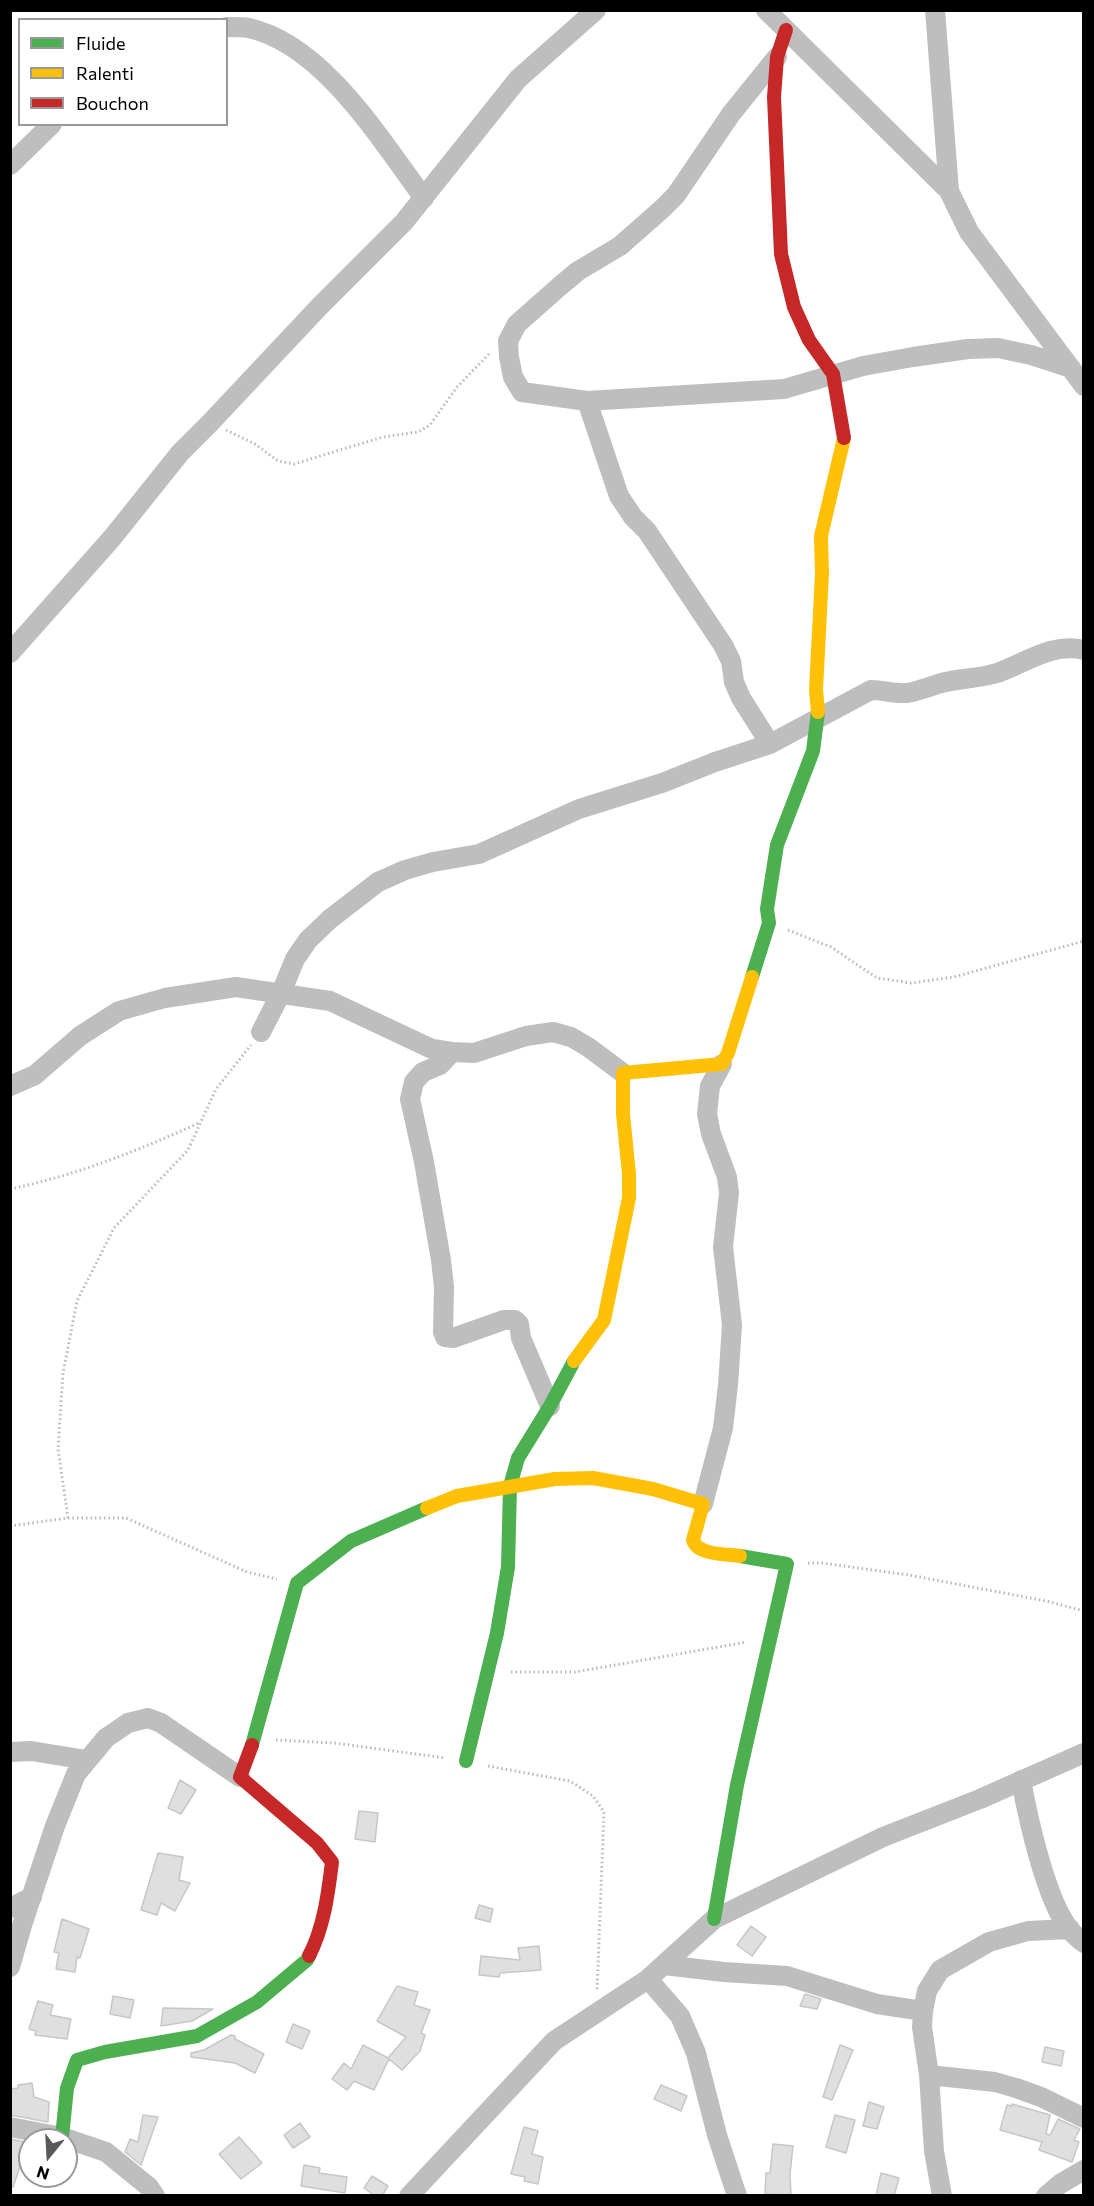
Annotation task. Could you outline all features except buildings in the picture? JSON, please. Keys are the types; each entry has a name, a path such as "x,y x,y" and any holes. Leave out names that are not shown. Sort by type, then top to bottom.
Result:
{"street":[{"path":"10,652 112,538 180,453 397,229 518,79 596,10"},
{"path":"766,10 949,191 969,232 1083,386"},
{"path":"935,10 949,191"},
{"path":"228,27 249,28 279,39 303,55 342,89 424,198"},
{"path":"714,1919 725,1848 788,1564 697,1548 693,1540 723,1428 732,1325 723,1247 729,1193 727,1177 706,1114 710,1086 732,1042 769,923 767,909 777,844 813,751 818,717 816,690 822,573 821,536 827,505 839,470 844,439 833,374 809,340 794,308 781,254 774,97 777,57 786,30"},
{"path":"777,57 730,114 676,195 620,246 578,272 517,324 508,341 513,377 522,392 587,401 784,389 798,387 833,374 913,357 988,348 1031,355 1071,369"},
{"path":"10,165 50,126"},
{"path":"587,401 619,496 646,531 723,645 731,661 734,682 741,698 770,744"},
{"path":"261,1032 295,959 309,940 330,919 378,882 405,870 433,862 479,854 579,809 662,783 770,744 871,690 908,693 939,684 997,673 1057,649 1071,647 1083,650"},
{"path":"10,1086 35,1075 80,1036 119,1011 165,998 236,987 330,1001 432,1049 474,1053 526,1036 553,1032 571,1037 624,1073 722,1064"},
{"path":"452,1052 440,1065 423,1072 414,1082 410,1099 424,1162 441,1260 444,1287 443,1332 445,1337 453,1338 504,1320 515,1320 519,1324 521,1338 550,1406"},
{"path":"466,1761 497,1633 508,1567 510,1486 518,1458 550,1406 568,1369 604,1320 629,1198 629,1174 622,1114 624,1073"},
{"path":"240,1777 254,1739 297,1583 351,1541 457,1496 555,1479 593,1478 653,1489 704,1504"},
{"path":"10,1967 32,1897 76,1774 106,1738 128,1723 148,1718 161,1724 254,1786 286,1818 314,1839 332,1862 318,1939 308,1960 257,2002 197,2036 105,2052 77,2060 67,2085 63,2128"},
{"path":"10,1752 31,1751 87,1760"},
{"path":"409,2196 554,2041 648,1979 714,1919 883,1837 980,1799 1083,1753"},
{"path":"1021,1780 1045,1875 1056,1907 1076,1936"},
{"path":"10,1908 32,1897"},
{"path":"942,2196 934,2151 929,2075 922,2027 927,1991 940,1970 989,1942 1028,1931 1076,1936"},
{"path":"664,1965 787,1976 877,2004 923,2011"},
{"path":"648,1979 680,2016 696,2053 717,2135 737,2196"},
{"path":"929,2075 995,2082 1041,2097 1083,2118"},
{"path":"78,2142 106,2152 149,2187 155,2196"},
{"path":"1046,2196 1083,2170"}],"path":[{"path":"210,423 255,444 278,461 294,464 382,437 418,432 430,425 457,387 487,355 508,341"},
{"path":"769,923 831,947 877,978 911,983 954,977 1083,941"},
{"path":"68,1518 58,1449 63,1373 77,1301 114,1228 188,1150 216,1089 261,1032"},
{"path":"10,1189 76,1173 142,1149 201,1122"},
{"path":"10,1526 68,1518 126,1518 247,1572 297,1583"},
{"path":"788,1564 822,1563 909,1575 1046,1600 1083,1611"},
{"path":"488,1672 575,1672 770,1639"},
{"path":"254,1739 334,1743 466,1761 570,1781 593,1796 604,1812 596,2013"}],"traffic: fast":[{"path":"752,977 769,923 767,909 777,845 813,751 818,712"},
{"path":"466,1761 497,1633 508,1567 510,1486 518,1458 574,1361"},
{"path":"252,1745 297,1583 351,1541 427,1508"},
{"path":"714,1919 737,1785 787,1564 740,1556"},
{"path":"63,2128 67,2088 77,2060 105,2052 197,2036 257,2002 309,1956"}],"traffic: slow":[{"path":"818,712 816,690 822,573 821,536 844,438"},
{"path":"574,1361 604,1320 629,1198 623,1114 623,1073 722,1064 728,1053 752,977"},
{"path":"427,1508 457,1496 555,1479 593,1478 653,1489 703,1504 693,1540 696,1545 700,1549 713,1553 740,1556"}],"traffic: jam":[{"path":"786,30 777,57 774,97 781,254 794,307 809,340 833,374 844,438"},
{"path":"252,1745 240,1777 317,1843 332,1862 322,1922 309,1956"}]}
